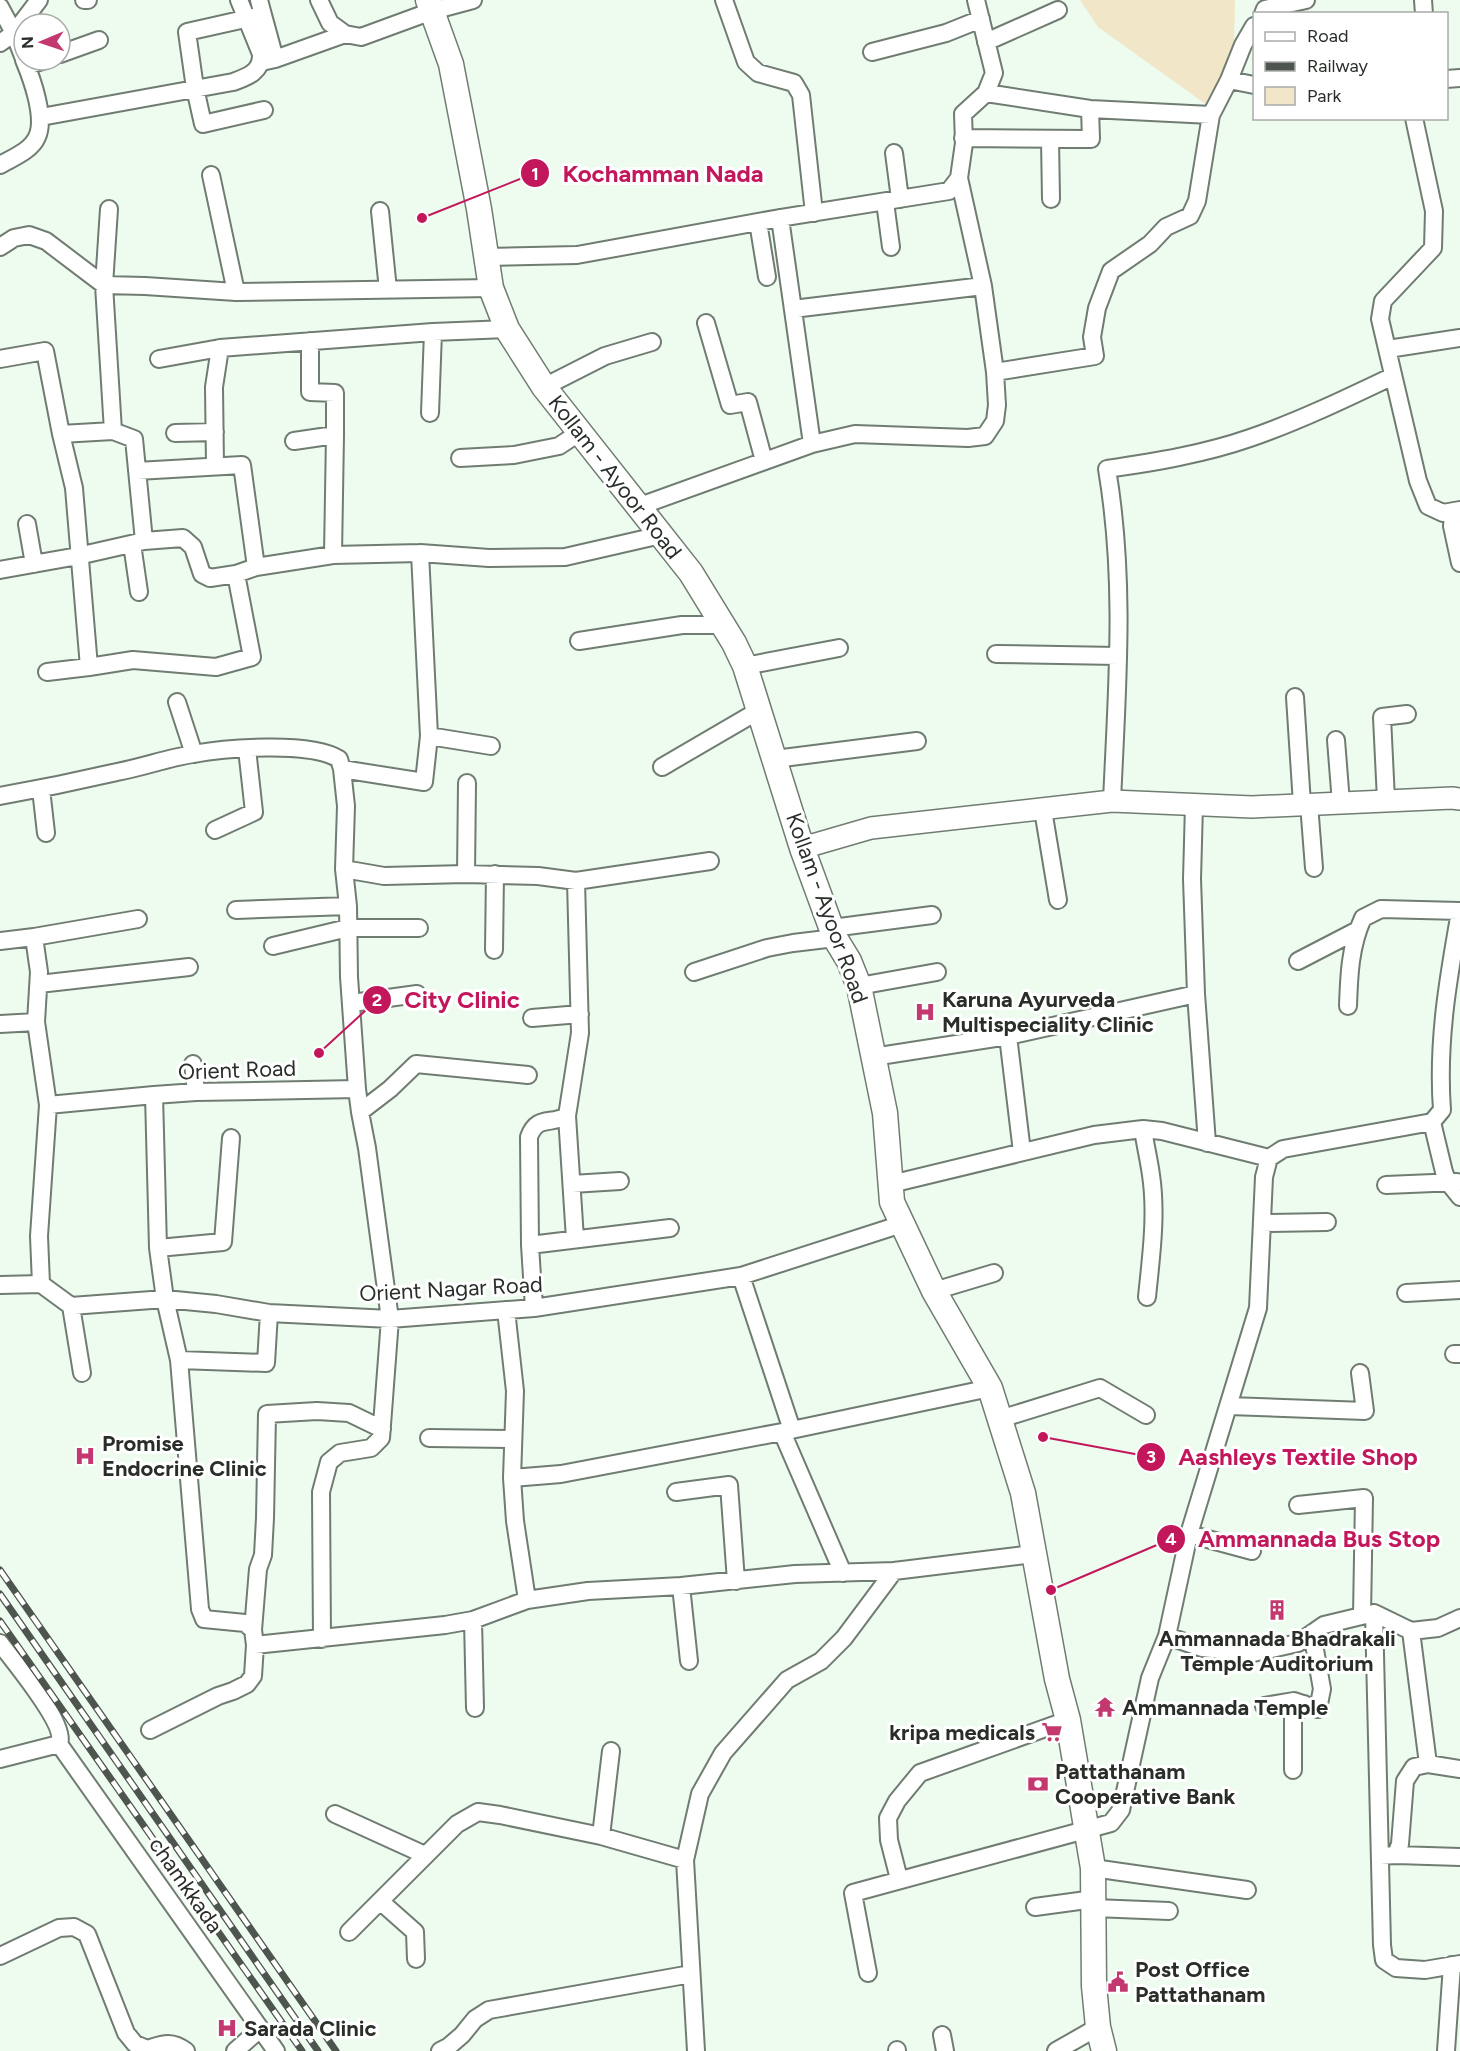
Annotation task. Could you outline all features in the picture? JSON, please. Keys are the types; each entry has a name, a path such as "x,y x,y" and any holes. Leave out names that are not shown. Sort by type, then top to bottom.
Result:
{"main road":[{"name":"Kollam - Ayoor Road","path":"430,6 451,64 479,209 491,288 507,329 544,387 691,573 734,643 745,666 802,848 833,933 860,986 885,1113 892,1202 934,1291 990,1388 1023,1492 1057,1679 1068,1720 1094,1868 1094,1986 1098,2027 1104,2051"}],"street":[{"path":"30,12 39,0"},
{"path":"239,0 261,54 268,60"},
{"path":"319,0 330,23 345,34 361,37 430,6 473,0"},
{"path":"724,0 746,63 758,73 794,82 801,96 814,213"},
{"path":"640,506 812,444 855,434 968,438 985,436 995,421 997,405 995,372 983,286 959,178 963,114 986,93 994,73 976,0"},
{"path":"1265,7 1306,0"},
{"path":"261,7 246,19 187,32 202,124 264,110"},
{"path":"261,7 268,60"},
{"path":"0,8 12,29"},
{"path":"986,42 1058,10"},
{"path":"872,52 946,33 981,19"},
{"path":"995,372 1095,356 1092,337 1097,308 1111,272 1150,244 1166,227 1190,216 1197,201 1211,115 1253,28"},
{"path":"41,117 233,82 248,77 268,60 345,34"},
{"path":"0,44 12,35"},
{"path":"72,50 99,40"},
{"path":"0,165 25,151 37,138 41,117 28,72"},
{"path":"1228,80 1253,85"},
{"path":"986,93 1090,109 1211,115"},
{"path":"963,138 1091,139 1090,109"},
{"path":"1414,120 1434,211 1432,248 1383,301 1380,319 1418,481 1428,506 1443,513 1460,511"},
{"path":"1050,139 1051,199"},
{"path":"891,247 894,153"},
{"path":"212,175 236,292"},
{"path":"485,257 577,255 780,218 949,191 959,178"},
{"path":"108,209 104,285 113,431"},
{"path":"380,211 388,290"},
{"path":"780,218 812,444"},
{"path":"758,222 767,277"},
{"path":"0,248 14,238 29,235 46,241 104,285 236,292 491,288"},
{"path":"793,309 983,286"},
{"path":"706,323 730,405 748,402 764,461"},
{"path":"159,359 220,348 433,332 507,329"},
{"path":"430,413 433,332"},
{"path":"1388,349 1460,338"},
{"path":"310,341 310,392 335,393 333,555"},
{"path":"544,387 605,356 652,342"},
{"path":"215,466 214,387 220,348"},
{"path":"0,359 45,351 74,488 89,667"},
{"path":"1112,801 1120,628 1117,535 1107,469 1162,461 1251,438 1341,401 1393,376"},
{"path":"61,434 113,431 134,439 137,471 139,592"},
{"path":"175,433 215,432"},
{"path":"460,458 514,455 559,446 580,432"},
{"path":"294,441 335,435"},
{"path":"137,471 242,465 256,567"},
{"path":"1460,511 1454,518 1452,526 1460,563"},
{"path":"27,524 34,564"},
{"path":"0,570 138,542 183,538 193,548 202,574 210,578 236,574 256,567 333,555 420,553 489,558 565,557 661,536"},
{"path":"342,769 424,782 429,736 420,553"},
{"path":"46,672 132,660 216,668 252,657 236,574"},
{"path":"579,641 682,625 723,625"},
{"path":"745,666 839,648"},
{"path":"996,654 1118,656"},
{"path":"1295,697 1314,868"},
{"path":"177,702 194,754"},
{"path":"662,767 759,711"},
{"path":"1386,800 1382,717 1407,714"},
{"path":"429,736 491,746"},
{"path":"1336,740 1341,803"},
{"path":"775,759 917,741"},
{"path":"214,830 254,812 247,749"},
{"path":"0,796 41,789 194,754 247,749 320,750 339,759 346,806 344,869 348,906 349,977 357,1089 390,1319 381,1438 371,1448 340,1453 329,1462 321,1492 322,1639"},
{"path":"465,874 467,783"},
{"path":"41,789 46,834"},
{"path":"802,848 871,828 1112,801 1252,807 1386,800 1460,799"},
{"path":"1194,804 1192,879 1196,994 1207,1143"},
{"path":"1043,810 1058,900"},
{"path":"344,869 384,876 495,874 576,881 710,861"},
{"path":"494,950 495,874"},
{"path":"575,1239 567,1116 580,1033 576,881"},
{"path":"236,910 348,906"},
{"path":"868,1973 853,1893 1111,1822 1121,1810 1150,1678 1167,1636 1189,1534 1258,1308 1264,1176 1269,1158 1283,1149 1432,1122 1442,1110 1439,1073 1453,993 1460,912 1381,909 1363,918 1356,931 1349,975 1348,1006"},
{"path":"694,972 767,948 932,915"},
{"path":"0,941 138,918"},
{"path":"273,946 348,928 419,928"},
{"path":"1298,961 1356,931"},
{"path":"34,936 39,984 36,1022 48,1105 39,1236 41,1284"},
{"path":"39,984 189,967"},
{"path":"860,986 937,972"},
{"path":"352,1003 417,994"},
{"path":"873,1057 1008,1036 1196,994"},
{"path":"532,1018 580,1014"},
{"path":"0,1024 36,1022"},
{"path":"1008,1036 1022,1152"},
{"path":"193,1064 196,1092"},
{"path":"360,1112 390,1089 416,1064 528,1075"},
{"name":"Orient Road","path":"48,1105 196,1092 357,1089"},
{"path":"154,1095 158,1248 165,1299 179,1360 200,1609 204,1619 246,1623 254,1637"},
{"path":"534,1308 530,1245 529,1137 532,1128 540,1122 567,1116"},
{"path":"1432,1122 1444,1172 1454,1182 1460,1197"},
{"path":"891,1184 1094,1135 1143,1129 1162,1131 1269,1158"},
{"path":"1143,1129 1152,1177 1147,1297"},
{"path":"158,1248 223,1242 231,1138"},
{"path":"572,1184 620,1181"},
{"path":"1386,1185 1454,1182"},
{"path":"1262,1223 1326,1222"},
{"name":"Orient Nagar Road","path":"71,1306 165,1299 216,1304 269,1313 390,1319 534,1308 741,1276 902,1224"},
{"path":"530,1245 670,1228"},
{"path":"934,1291 994,1273"},
{"path":"741,1276 787,1431 843,1573"},
{"path":"0,1285 41,1284 71,1306 82,1373"},
{"path":"1406,1293 1460,1290"},
{"path":"506,1310 515,1391 512,1478 515,1521 526,1600"},
{"path":"179,1360 266,1363 269,1313"},
{"path":"1229,1406 1365,1411 1360,1373"},
{"path":"512,1478 561,1474 787,1431 990,1388"},
{"path":"1000,1419 1100,1388 1146,1415"},
{"path":"150,1730 247,1684 253,1676 258,1569 263,1555 265,1518 267,1414 317,1411 349,1413 382,1429"},
{"path":"429,1438 513,1439"},
{"path":"676,1492 729,1485 736,1581"},
{"path":"1298,1505 1364,1498 1368,1615 1388,1856 1382,1945 1384,1960 1396,1968 1425,1970 1456,1965 1446,2051"},
{"path":"1189,1534 1252,1551"},
{"path":"254,1637 322,1639 445,1625 473,1620 526,1600 588,1591 681,1586 795,1574 894,1571 1033,1554"},
{"path":"696,2051 685,1860 700,1794 723,1753 787,1680 821,1661 844,1638 894,1571"},
{"path":"681,1586 689,1661"},
{"path":"1167,1636 1202,1648 1253,1653 1298,1643 1324,1625 1368,1615 1411,1630 1438,1628 1459,1620"},
{"path":"473,1620 475,1708"},
{"path":"1411,1630 1428,1764"},
{"path":"1264,1706 1294,1701 1318,1710 1322,1689 1312,1633"},
{"path":"0,1643 51,1713 61,1737 59,1744 0,1759"},
{"path":"1293,1770 1293,1716 1304,1704"},
{"path":"899,1879 889,1840 888,1818 897,1801 920,1773 1068,1720"},
{"name":"chamkkada","path":"59,1744 276,2051"},
{"path":"601,1836 611,1751"},
{"path":"1388,1856 1400,1844 1405,1781 1414,1767 1428,1764 1460,1769"},
{"path":"349,1932 457,1824 478,1812 601,1836 685,1860"},
{"path":"335,1814 425,1855"},
{"path":"1388,1856 1460,1857"},
{"path":"1094,1868 1247,1890"},
{"path":"380,1901 416,1932 416,1959"},
{"path":"1035,1907 1094,1904 1169,1911"},
{"path":"0,1956 59,1928 75,1927 87,1934 126,2033 135,2044 147,2049 176,2043 186,2051"},
{"path":"440,2051 447,2048 475,2019 489,2010 691,1974"},
{"path":"1056,2051 1098,2027"},
{"path":"234,2051 260,2029"}],"green space":[{"path":"1080,0 1235,0 1234,45 1207,105 1098,27"}],"railway":[{"path":"0,1570 336,2051"},
{"path":"0,1594 318,2051"},
{"path":"0,1621 302,2051"}],"place":[{"name":"Kochamman Nada","path":"422,218"},
{"name":"Karuna Ayurveda Multispeciality Clinic","path":"925,1012"},
{"name":"City Clinic","path":"319,1053"},
{"name":"Aashleys Textile Shop","path":"1043,1437"},
{"name":"Promise Endocrine Clinic","path":"85,1456"},
{"name":"Ammannada Bus Stop","path":"1051,1590"},
{"name":"Ammannada Bhadrakali Temple Auditorium","path":"1277,1610"},
{"name":"Ammannada Temple","path":"1105,1707"},
{"name":"kripa medicals","path":"1052,1732"},
{"name":"Pattathanam Cooperative Bank","path":"1038,1784"},
{"name":"Post Office Pattathanam","path":"1118,1982"},
{"name":"Sarada Clinic","path":"227,2028"}]}
